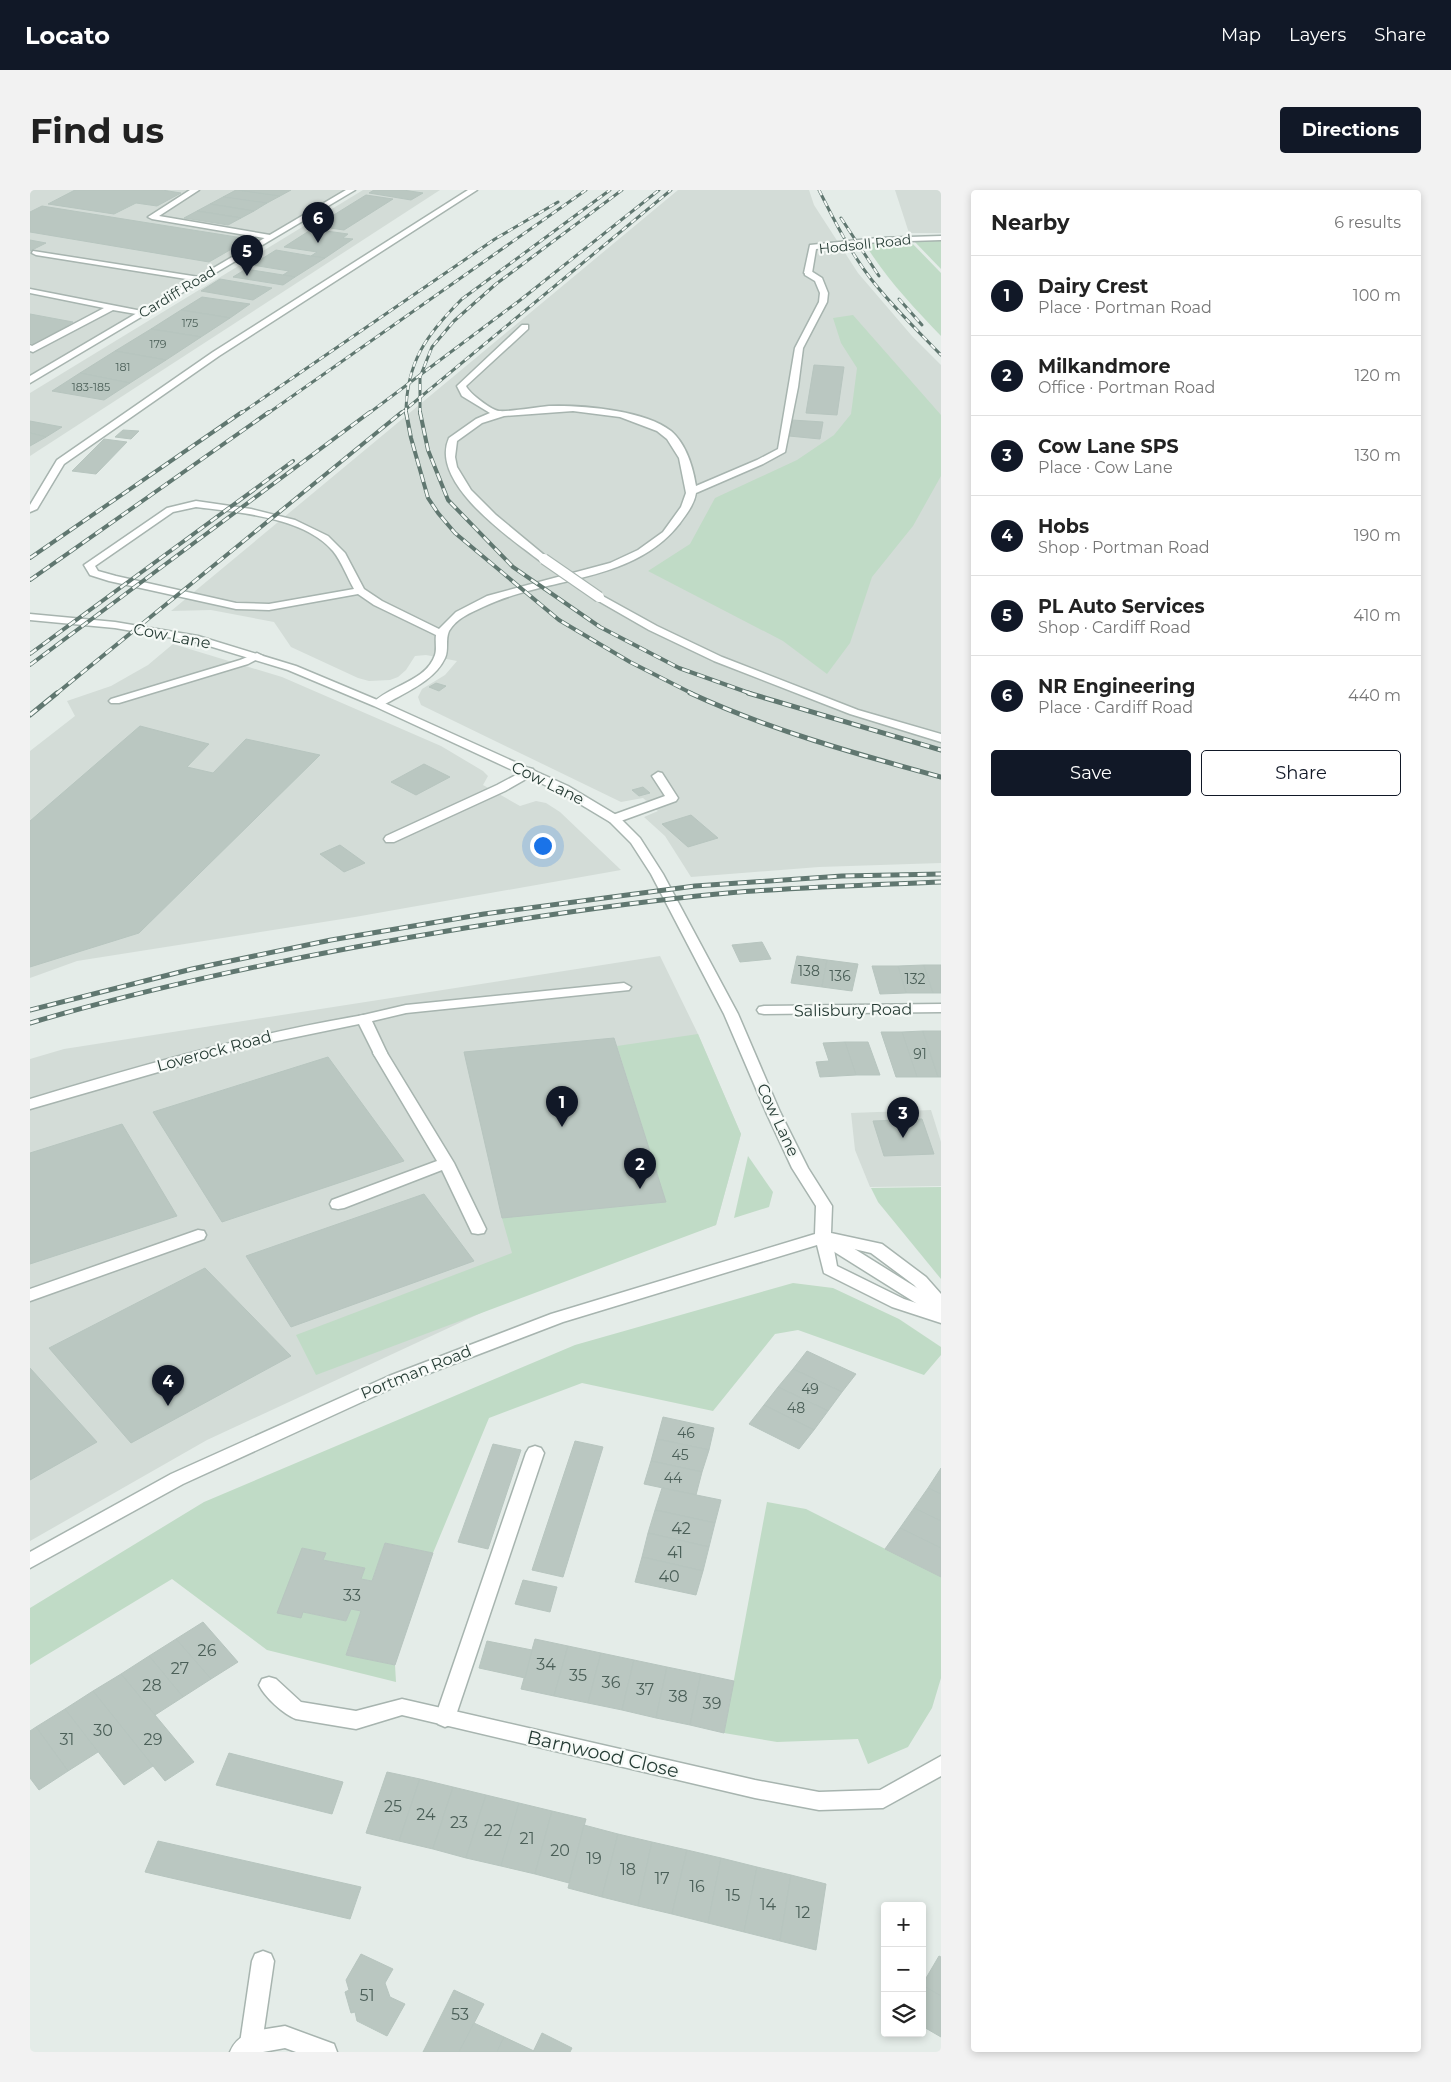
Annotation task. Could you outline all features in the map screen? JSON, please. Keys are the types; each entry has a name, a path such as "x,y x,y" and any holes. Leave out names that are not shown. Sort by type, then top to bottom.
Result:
{"street":[{"path":"195,190 152,218 270,237"},
{"name":"Cardiff Road","path":"30,380 351,190"},
{"path":"30,510 34,507 60,462 216,354 473,190"},
{"name":"Hodsoll Road","path":"693,491 760,462 782,450 799,348 823,302 824,292 818,280 808,272 813,247 878,240 941,238"},
{"path":"36,253 199,279"},
{"path":"30,292 142,313"},
{"path":"30,348 33,349 112,307"},
{"path":"497,414 465,394 460,386 525,327"},
{"path":"378,704 426,674 434,666 440,658 443,647 442,634 448,624 461,613 501,596 596,571 626,560 662,538 677,522 687,506 693,491 684,454 666,432 634,417 600,411 555,407 497,414 474,424 452,440 450,453 453,468 470,494 505,529 544,559 599,597 653,628 718,659 854,712 941,738"},
{"path":"360,591 269,607 236,606 113,579 94,573 89,565 170,510 196,504 259,514 311,529 326,537 338,548 360,591 378,603 442,634"},
{"name":"Cow Lane","path":"30,617 115,625 198,639 292,668 378,704 528,772 584,799 614,818 636,841 657,874 731,1014 773,1112 800,1168 824,1206 823,1238 830,1269 919,1313 941,1317"},
{"path":"115,701 244,662 257,656"},
{"path":"390,839 501,788 528,772"},
{"path":"614,818 672,798 658,776"},
{"name":"Loverock Road","path":"30,1104 231,1046 311,1026 364,1019 406,1010 624,986"},
{"name":"Salisbury Road","path":"764,1010 941,1008"},
{"path":"364,1019 380,1053 446,1164 478,1229"},
{"path":"338,1204 446,1164"},
{"path":"30,1294 198,1235"},
{"path":"823,1238 876,1248 920,1281 941,1305"},
{"path":"823,1238 941,1312"},
{"name":"Portman Road","path":"30,1561 195,1471 248,1445 395,1380 557,1318 823,1238"},
{"path":"445,1718 535,1453"},
{"name":"Barnwood Close","path":"269,1685 296,1710 356,1720 402,1707 755,1789 820,1801 883,1799 941,1765"},
{"path":"263,1961 246,2048 285,2037 326,2052"}],"shaded area":[{"path":"30,190 350,190 30,376"},
{"path":"363,190 440,190 30,456 30,393"},
{"path":"678,190 809,190 814,205 858,273 912,336 941,365 941,863 819,867 691,877 665,836 644,817 658,811 643,798 621,802 421,705 418,697 422,689 445,675 457,661 426,655 415,656 406,670 398,677 390,680 369,681 358,678 291,647 274,622 211,610 171,611"},
{"path":"895,190 941,190 941,233 909,233"},
{"path":"173,644 282,677 441,746 483,771 488,776 483,785 520,806 536,801 546,803 560,812 621,870 355,917 77,961 30,978 30,751 75,716 67,701 111,686 148,665"},
{"path":"660,956 698,1034 741,1134 716,1225 548,1282 207,1440 30,1541 30,1059 64,1049"},
{"path":"931,1110 941,1142 941,1186 870,1187 855,1150 851,1113"}],"green space":[{"path":"909,240 941,273 941,336 891,280 865,244"},
{"path":"913,240 941,241 941,269"},
{"path":"853,315 941,415 941,476 913,526 872,577 850,643 827,674 783,641 648,571 690,544 715,498 797,460 834,435 851,414 857,368 841,343 833,318"},
{"path":"698,1034 741,1134 716,1225 316,1375 296,1335 512,1253 502,1218 666,1202 617,1046"},
{"path":"748,1156 773,1192 769,1207 734,1218"},
{"path":"941,1187 941,1279 878,1202 871,1188"},
{"path":"793,1283 833,1288 899,1319 941,1347 941,1355 924,1375 798,1330 775,1334 713,1411 582,1383 489,1418 433,1553 385,1543 372,1581 361,1579 365,1568 323,1560 325,1553 302,1548 303,1612 346,1621 351,1609 361,1611 346,1655 395,1665 396,1682 267,1650 172,1579 30,1665 30,1608 204,1502 575,1345"},
{"path":"767,1502 806,1509 941,1577 941,1678 932,1708 908,1747 868,1764 858,1739 777,1742 724,1733"}],"building":[{"path":"75,190 162,190 181,193 157,206 136,203 114,214 48,204"},
{"path":"236,190 280,196 267,203 223,197"},
{"path":"238,190 291,190 280,196"},
{"path":"374,190 403,190 423,193 411,200 369,193"},
{"path":"366,195 393,199 344,230 316,226"},
{"path":"223,197 267,203 254,211 210,204"},
{"path":"210,204 254,211 241,218 197,211"},
{"path":"42,206 249,239 209,262 30,232 30,212"},
{"path":"197,211 241,218 228,225 184,218"},
{"path":"312,229 348,234 343,238 353,239 325,258 311,256 317,252 284,247"},
{"path":"30,240 46,243 30,251"},
{"path":"276,250 325,258 295,277 283,275 289,271 252,265"},
{"path":"246,269 295,277 283,285 233,277"},
{"path":"220,279 272,288 253,300 201,291"},
{"path":"202,297 250,304 230,318 181,310"},
{"path":"181,310 230,318 201,337 151,329"},
{"path":"30,314 73,322 36,344 30,343"},
{"path":"151,329 201,337 166,360 115,351"},
{"path":"115,351 166,360 130,383 80,373"},
{"path":"814,365 844,367 837,415 806,413"},
{"path":"80,373 130,383 104,400 52,391"},
{"path":"792,420 823,422 820,439 789,436"},
{"path":"30,421 62,427 46,437 30,433"},
{"path":"123,430 139,431 131,439 115,437"},
{"path":"30,433 46,437 30,446"},
{"path":"104,439 127,442 96,474 72,471"},
{"path":"436,683 446,686 439,691 429,687"},
{"path":"140,726 209,744 187,767 213,773 246,739 320,755 139,933 30,967 30,821"},
{"path":"424,764 450,777 416,795 391,782"},
{"path":"643,787 650,793 639,796 632,790"},
{"path":"691,815 718,838 688,847 662,824"},
{"path":"340,845 365,863 344,872 320,854"},
{"path":"762,942 771,959 740,962 732,945"},
{"path":"797,956 827,960 822,987 791,983"},
{"path":"827,960 858,964 852,991 822,987"},
{"path":"924,965 933,993 906,993 898,966"},
{"path":"924,965 941,965 941,993 933,993"},
{"path":"872,966 898,966 906,993 880,994"},
{"path":"923,1031 938,1077 917,1077 902,1032"},
{"path":"923,1031 941,1031 941,1077 938,1077"},
{"path":"881,1032 902,1032 917,1077 896,1077"},
{"path":"614,1038 666,1202 502,1218 464,1052"},
{"path":"845,1042 868,1042 880,1075 856,1075"},
{"path":"845,1042 856,1075 820,1077 816,1062 829,1061 823,1043"},
{"path":"328,1057 404,1161 222,1222 153,1112"},
{"path":"922,1119 934,1154 884,1156 873,1121"},
{"path":"122,1124 177,1216 30,1264 30,1153"},
{"path":"424,1194 474,1261 291,1327 246,1256"},
{"path":"205,1268 291,1356 131,1443 49,1348"},
{"path":"807,1351 856,1374 842,1392 793,1369"},
{"path":"30,1368 97,1442 30,1480"},
{"path":"793,1369 842,1392 828,1411 778,1387"},
{"path":"778,1387 828,1411 814,1430 764,1405"},
{"path":"764,1405 814,1430 799,1449 749,1424"},
{"path":"663,1417 714,1428 709,1450 657,1439"},
{"path":"657,1439 709,1450 702,1472 651,1461"},
{"path":"575,1441 603,1447 563,1577 532,1570"},
{"path":"493,1444 521,1450 488,1549 458,1542"},
{"path":"651,1461 702,1472 696,1495 644,1484"},
{"path":"941,1468 941,1494 928,1488"},
{"path":"662,1488 721,1500 715,1523 655,1510"},
{"path":"928,1488 941,1494 941,1521 914,1508"},
{"path":"914,1508 941,1521 941,1548 900,1528"},
{"path":"655,1510 715,1523 709,1547 648,1533"},
{"path":"900,1528 941,1548 941,1577 885,1549"},
{"path":"648,1533 709,1547 703,1571 642,1557"},
{"path":"385,1543 433,1553 395,1665 346,1655 361,1611 351,1609 346,1621 303,1612 301,1618 277,1613 302,1548 326,1553 323,1560 365,1568 361,1579 372,1581"},
{"path":"642,1557 703,1571 696,1595 635,1582"},
{"path":"523,1580 557,1587 550,1612 515,1604"},
{"path":"203,1622 238,1662 211,1679 176,1639"},
{"path":"176,1639 211,1679 183,1697 149,1656"},
{"path":"535,1639 568,1646 554,1696 521,1689"},
{"path":"487,1641 532,1650 525,1678 479,1668"},
{"path":"568,1646 601,1653 588,1703 554,1696"},
{"path":"601,1653 634,1660 622,1710 588,1703"},
{"path":"149,1656 183,1697 155,1715 121,1674"},
{"path":"634,1660 667,1667 656,1718 622,1710"},
{"path":"667,1667 701,1674 690,1725 656,1718"},
{"path":"121,1674 194,1762 165,1781 93,1691"},
{"path":"701,1674 734,1681 724,1733 690,1725"},
{"path":"93,1691 153,1766 124,1785 65,1709"},
{"path":"65,1709 98,1752 68,1771 36,1727"},
{"path":"36,1727 68,1771 39,1790 30,1778 30,1731"},
{"path":"229,1753 343,1782 332,1814 216,1785"},
{"path":"387,1772 420,1779 399,1841 366,1833"},
{"path":"420,1779 453,1787 433,1849 399,1841"},
{"path":"453,1787 486,1795 466,1858 433,1849"},
{"path":"486,1795 519,1803 501,1866 466,1858"},
{"path":"519,1803 552,1811 535,1874 501,1866"},
{"path":"552,1811 586,1819 569,1883 535,1874"},
{"path":"584,1825 618,1834 602,1897 568,1888"},
{"path":"618,1834 652,1842 638,1906 602,1897"},
{"path":"158,1841 361,1887 350,1919 145,1872"},
{"path":"652,1842 687,1850 672,1914 638,1906"},
{"path":"687,1850 721,1858 708,1923 672,1914"},
{"path":"721,1858 757,1867 744,1932 708,1923"},
{"path":"757,1867 791,1875 780,1941 744,1932"},
{"path":"791,1875 826,1884 816,1950 780,1941"},
{"path":"361,1954 393,1969 385,1983 390,1997 405,2004 387,2036 357,2021 355,2012 351,2013 345,1992 349,1990 346,1980"},
{"path":"939,1956 941,1957 941,1996 926,1987 926,1978"},
{"path":"926,1987 941,1996 941,2037 926,2028"},
{"path":"454,1990 484,2004 459,2052 423,2052"},
{"path":"474,2023 504,2037 497,2052 459,2052"},
{"path":"542,2033 572,2048 570,2052 533,2052"},
{"path":"504,2037 534,2051 497,2052"}],"railway":[{"path":"267,414 586,190"},
{"path":"409,383 414,364 429,337 438,324 462,299 610,190"},
{"path":"421,374 432,347 454,321 496,284 622,190"},
{"path":"421,374 519,301 659,190"},
{"path":"420,397 671,190"},
{"path":"819,190 849,247 863,269 896,308 941,355"},
{"path":"240,414 495,239 558,202"},
{"path":"841,218 879,276"},
{"path":"899,299 922,325"},
{"path":"409,383 421,374"},
{"path":"420,397 421,374"},
{"path":"368,414 409,383"},
{"path":"406,409 409,383"},
{"path":"406,409 420,397"},
{"path":"420,397 420,412"},
{"path":"400,414 406,409"},
{"path":"30,558 242,412"},
{"path":"30,580 269,412"},
{"path":"30,665 370,412"},
{"path":"56,694 402,412"},
{"path":"406,412 411,438 428,498 455,533 559,620 630,662 693,694"},
{"path":"420,412 428,450 448,500 513,567 600,627 679,668 752,694"},
{"path":"30,654 293,461"},
{"path":"30,715 57,693"},
{"path":"690,693 782,730 941,777"},
{"path":"748,693 941,750"},
{"path":"30,1010 192,969 331,940 484,914 695,886 842,876 941,874"},
{"path":"30,1023 138,994 246,969 355,947 498,923 695,896 808,888 941,882"}],"place":[{"name":"NR Engineering","path":"318,243"},
{"name":"PL Auto Services","path":"247,276"},
{"name":"Dairy Crest","path":"562,1127"},
{"name":"Cow Lane SPS","path":"903,1138"},
{"name":"Milkandmore","path":"640,1189"},
{"name":"Hobs","path":"168,1406"}]}
